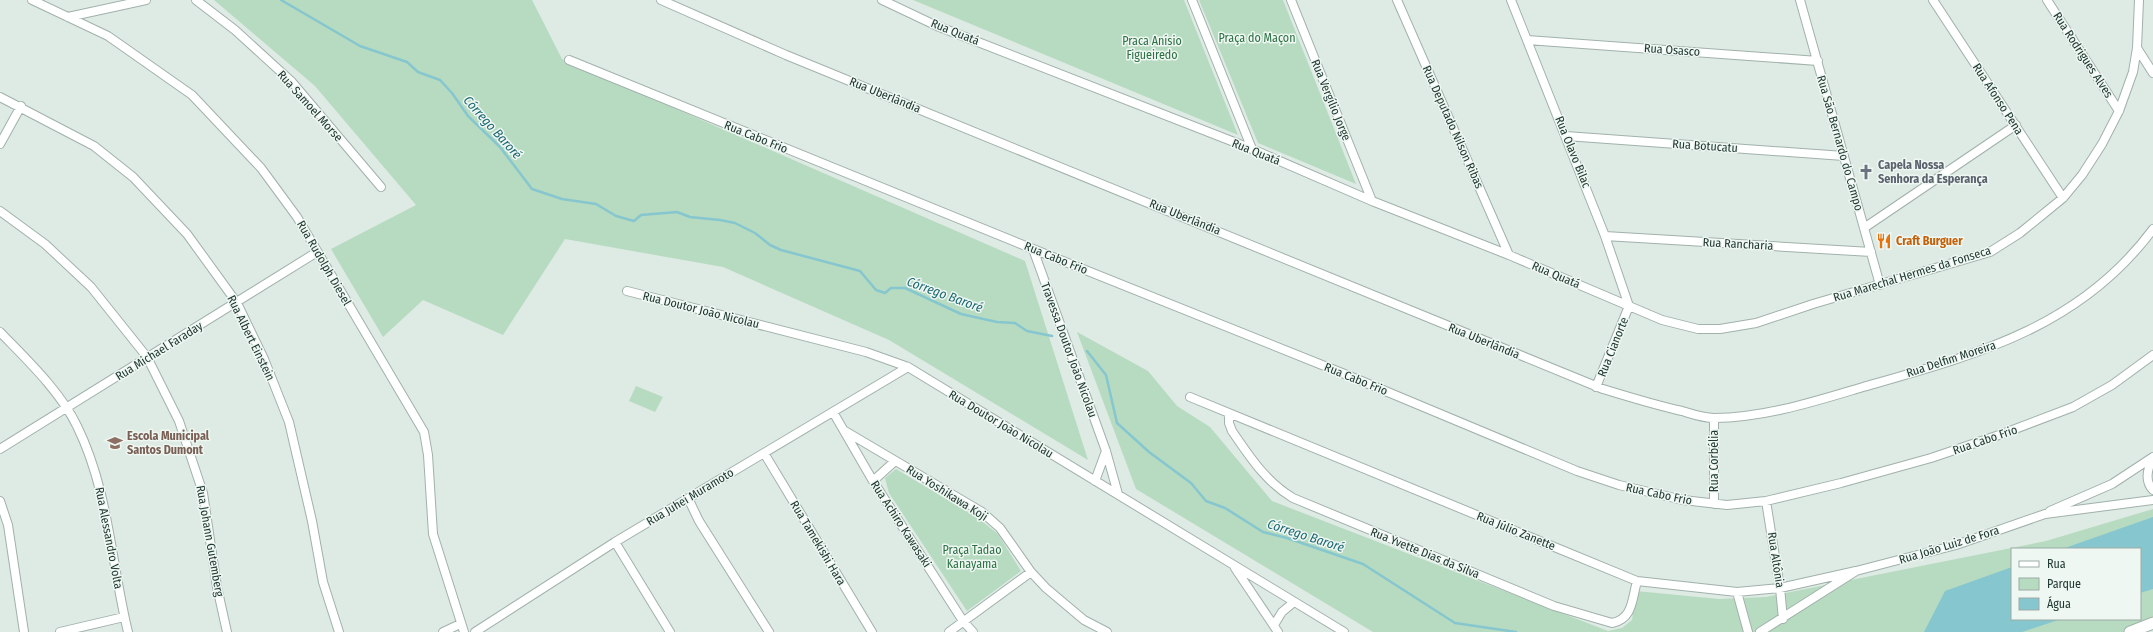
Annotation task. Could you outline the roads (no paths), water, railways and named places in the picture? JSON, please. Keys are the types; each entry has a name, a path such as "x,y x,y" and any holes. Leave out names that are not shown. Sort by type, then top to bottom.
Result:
{"main road":[{"path":"2130,632 2153,623"}],"street":[{"name":"Rua Rudolph Diesel","path":"32,0 108,36 192,95 261,168 297,217 424,432 428,455 433,534 460,624 464,632"},
{"path":"68,17 146,0"},
{"name":"Rua Samoel Morse","path":"196,0 235,30 292,82 381,187"},
{"name":"Rua Uberlândia","path":"661,0 786,55 1596,387 1656,405 1714,418"},
{"name":"Rua Quatá","path":"882,0 937,26 1252,150 1509,255 1629,306"},
{"path":"1192,0 1252,150"},
{"name":"Rua Vergílio Jorge","path":"1291,0 1372,200"},
{"name":"Rua Deputado Nilson Ribas","path":"1397,0 1509,255"},
{"name":"Rua Olavo Bilac","path":"1511,0 1606,236 1629,306"},
{"name":"Rua São Bernardo do Campo","path":"1800,0 1880,285"},
{"name":"Rua Afonso Pena","path":"1933,0 2063,198"},
{"name":"Rua Rodrigues Alves","path":"2047,0 2120,111"},
{"name":"Rua Marechal Hermes da Fonseca","path":"1629,306 1662,320 1698,329 1720,329 1756,323 1813,304 1990,252 2020,233 2063,198 2094,156 2120,111 2133,72 2137,48 2139,0"},
{"name":"Rua Osasco","path":"1527,40 1818,61"},
{"path":"2137,48 2153,73"},
{"name":"Rua Cabo Frio","path":"569,60 1347,375 1577,471 1626,486 1683,500 1714,504 1766,501 1841,483 1931,458 2054,416 2112,385 2153,355"},
{"name":"Rua Albert Einstein","path":"0,97 21,106 94,146 133,177 187,234 237,303 264,359 289,422 312,521 323,582 339,632"},
{"path":"0,144 21,106"},
{"path":"1864,228 2016,126"},
{"name":"Rua Botucatu","path":"1566,136 1844,156"},
{"name":"Rua Johann Gutemberg","path":"0,211 45,244 91,288 147,357 179,421 203,493 217,587 227,632"},
{"name":"Rua Delfim Moreira","path":"1714,418 1763,412 1819,400 1968,356 2019,336 2044,324 2110,276 2126,263 2153,229"},
{"name":"Rua Rancharia","path":"1606,236 1871,252"},
{"name":"Travessa Doutor João Nicolau","path":"1033,249 1106,451 1118,494"},
{"name":"Rua Michael Faraday","path":"0,449 317,252"},
{"name":"Rua Doutor João Nicolau","path":"627,291 866,352 908,367 1344,632"},
{"name":"Rua Cianorte","path":"1596,387 1629,306"},
{"name":"Rua Alessandro Volta","path":"0,332 45,379 77,425 95,468 107,515 124,617 128,632"},
{"name":"Rua Juhei Muramoto","path":"475,632 615,542 908,367"},
{"name":"Rua Júlio Zanette","path":"1190,397 1637,581 1737,592 1780,588 1856,571"},
{"name":"Rua Achiro Kawasaki","path":"833,412 873,481 963,621 973,632"},
{"name":"Rua Yvette Dias da Silva","path":"1229,414 1228,423 1232,431 1265,477 1278,489 1292,498 1554,606 1612,623 1621,621 1628,614 1637,581"},
{"name":"Rua Corbélia","path":"1714,418 1714,504"},
{"name":"Rua Yoshikawa Koji","path":"845,431 982,512 1000,528 1031,572 1046,588 1084,620 1107,632"},
{"path":"1096,480 1106,451"},
{"name":"Rua Tamekishi Hara","path":"764,453 872,632"},
{"path":"2152,457 2147,472 2148,481 2153,490"},
{"path":"2045,514 2112,484 2152,457"},
{"path":"873,481 895,461"},
{"path":"688,498 699,521 769,632"},
{"name":"Rua João Luiz de Fora","path":"1760,632 1783,619 1856,571 1956,545 2045,514 2153,500"},
{"path":"0,501 8,526 24,632"},
{"name":"Rua Altônia","path":"1766,501 1780,588 1783,619"},
{"path":"615,542 670,632"},
{"path":"1234,566 1276,629"},
{"path":"948,632 1031,572"},
{"path":"1737,592 1748,632"},
{"path":"1276,629 1282,612 1294,602"},
{"path":"60,632 124,617"},
{"path":"443,632 460,624"}],"water":[{"path":"2153,517 2153,589 2141,593 2141,548 2065,548"},
{"path":"2011,567 2011,620 2058,620 2022,632 1924,632 1945,591"}],"waterway":[{"name":"Córrego Baroré","path":"281,0 360,46 407,62 418,72 440,80 452,93 468,116 500,147 532,189 562,199 596,204 616,216 634,221 641,215 677,212 690,217 735,223 755,233 770,245 781,250 860,271 876,290 885,293 891,288 905,288 961,314 997,322 1015,323 1027,331 1052,336"},
{"name":"Córrego Baroré","path":"1087,351 1106,375 1117,423 1149,452 1191,483 1206,501 1225,508 1263,532 1287,538 1363,564 1455,623 1516,632"}],"place":[{"name":"Capela Nossa Senhora da Esperança","path":"1866,172"},
{"name":"Craft Burguer","path":"1884,241"},
{"name":"Escola Municipal Santos Dumont","path":"115,443"}],"park label":[{"name":"Praça do Maçon","path":"1257,38"},
{"name":"Praca Anísio Figueiredo","path":"1152,48"},
{"name":"Praça Tadao Kanayama","path":"972,557"}]}
